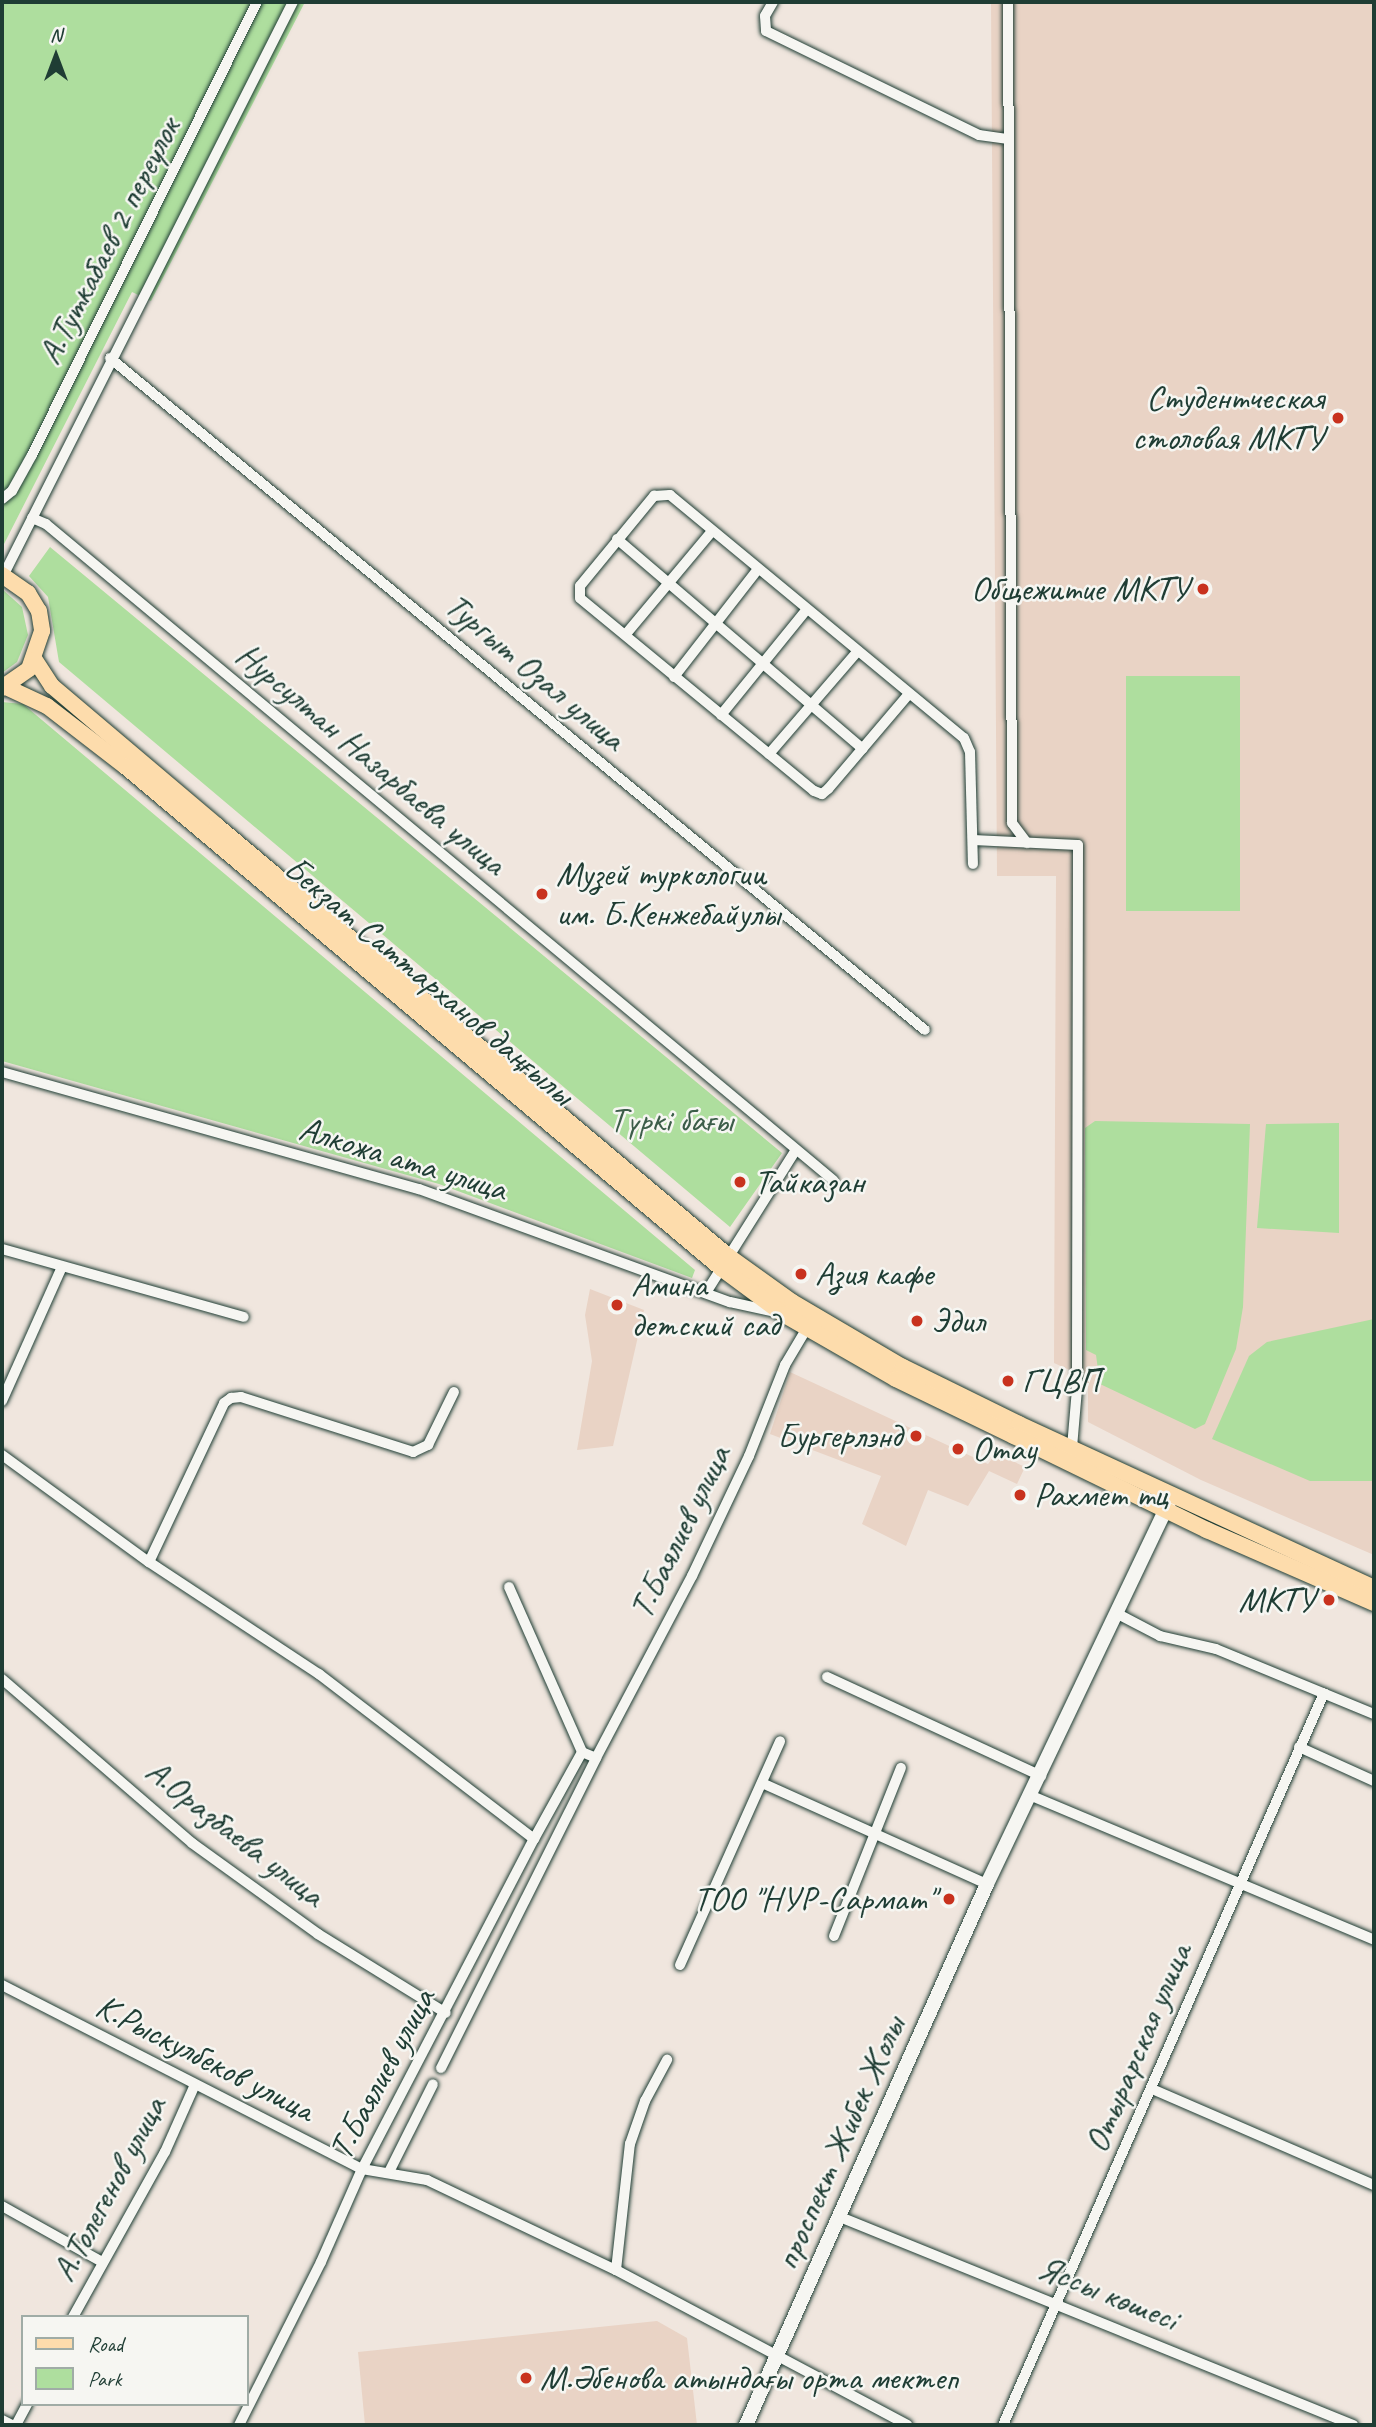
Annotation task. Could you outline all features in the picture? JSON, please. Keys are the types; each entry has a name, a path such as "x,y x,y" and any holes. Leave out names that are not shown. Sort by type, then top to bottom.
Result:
{"main road":[{"path":"2,576 21,586 38,611 42,631 35,660 4,688"},
{"name":"Бекзат Саттарханов даңғылы","path":"35,660 52,686 783,1314 896,1379 1168,1504 1374,1603"},
{"name":"Бекзат Саттарханов даңғылы","path":"4,688 47,706 125,766 724,1262 872,1350 1072,1447 1168,1504 1374,1588"},
{"name":"проспект Жибек Жолы","path":"746,2425 987,1884 1032,1796 1168,1504"}],"street":[{"name":"А.Туткабаев 2 переулок","path":"2,499 12,491 61,399 257,2"},
{"path":"2,576 110,358 293,2"},
{"path":"773,2 765,16 766,31 979,135 1007,139"},
{"path":"1008,2 1012,822 1027,843"},
{"name":"Тургыт Озал улица","path":"110,358 925,1030"},
{"path":"908,695 822,794 674,677 578,592 617,540 662,493 859,651 969,744 973,864"},
{"name":"Нурсултан Назарбаева улица","path":"32,518 56,533 833,1181"},
{"path":"626,634 712,531"},
{"path":"617,540 863,749"},
{"path":"674,677 758,569"},
{"path":"721,715 807,609"},
{"path":"769,754 859,651"},
{"path":"973,839 1078,845 1077,1389 1072,1447"},
{"name":"Алкожа ата улица","path":"2,1072 419,1189 707,1291 730,1302 783,1314"},
{"path":"707,1291 795,1151"},
{"path":"2,1249 61,1269 244,1317"},
{"path":"2,1401 61,1269"},
{"name":"Т.Баялиев улица","path":"442,2068 596,1758 692,1576 749,1456 785,1365 807,1328"},
{"path":"149,1562 224,1403 231,1398 242,1397 413,1451 428,1444 454,1392"},
{"path":"2,1455 149,1562 319,1674 534,1839"},
{"path":"509,1587 582,1752 596,1758"},
{"path":"1116,1613 1160,1636 1216,1649 1374,1714"},
{"path":"827,1677 1041,1776"},
{"name":"А.Оразбаева улица","path":"2,1679 192,1843 318,1934 446,2013"},
{"name":"Отырарская улица","path":"1003,2425 1152,2089 1239,1881 1324,1693"},
{"path":"680,1965 780,1741"},
{"path":"1299,1747 1374,1781"},
{"name":"Т.Баялиев улица","path":"239,2425 321,2262 362,2169 582,1752"},
{"path":"834,1936 901,1768"},
{"path":"762,1783 987,1884"},
{"path":"1032,1796 1374,1940"},
{"name":"К.Рыскулбеков улица","path":"2,1985 194,2087 362,2169 427,2180 616,2270 907,2425"},
{"path":"616,2270 630,2144 645,2101 667,2060"},
{"name":"Т.Баялиев улица","path":"389,2172 433,2084"},
{"name":"А.Толегенов улица","path":"74,2315 165,2152 194,2087"},
{"path":"1152,2089 1374,2185"},
{"path":"2,2206 102,2262"},
{"name":"Яссы көшесі","path":"840,2217 1056,2302 1353,2425"},
{"path":"2,2420 14,2425 26,2406"}],"shaded area":[{"path":"991,2 1374,2 1374,1555 1201,1480 1088,1422 1088,1385 1083,1376 1054,1363 1056,876 997,876"},
{"path":"590,1289 644,1310 613,1446 577,1450 592,1361 585,1315"},
{"path":"790,1372 988,1464 996,1453 1025,1467 1017,1484 989,1471 968,1506 928,1490 906,1546 862,1524 881,1476 770,1434"},
{"name":"М.Әбенова атындағы орта мектеп","path":"657,2321 687,2338 697,2425 365,2425 358,2352"}],"green space":[{"path":"2,2 305,2 151,301 132,292 2,548"},
{"name":"Түркі бағы","path":"50,547 782,1153 730,1227 59,662 48,597 29,576"},
{"path":"2,589 22,607 28,635 17,662 2,673"},
{"path":"1126,676 1240,676 1240,911 1126,911"},
{"path":"2,702 23,704 695,1270 692,1278 439,1184 2,1061"},
{"path":"1095,1121 1250,1124 1243,1307 1236,1349 1205,1424 1195,1429 1100,1384 1096,1355 1086,1350 1085,1128"},
{"path":"1339,1123 1339,1233 1257,1228 1266,1124"},
{"path":"1374,1319 1374,1481 1310,1481 1212,1439 1249,1356 1267,1342"}],"place":[{"name":"Студентческая столовая МКТУ","path":"1338,418"},
{"name":"Общежитие МКТУ","path":"1203,589"},
{"name":"Музей туркологии им. Б.Кенжебайулы","path":"542,894"},
{"name":"Тайказан","path":"740,1182"},
{"name":"Азия кафе","path":"801,1274"},
{"name":"Амина детский сад","path":"617,1305"},
{"name":"Эдил","path":"917,1321"},
{"name":"ГЦВП","path":"1008,1381"},
{"name":"Бургерлэнд","path":"916,1436"},
{"name":"Отау","path":"958,1449"},
{"name":"Рахмет тц","path":"1020,1495"},
{"name":"МКТУ","path":"1329,1600"},
{"name":"ТОО \"НУР-Сармат\"","path":"949,1899"},
{"name":"М.Әбенова атындағы орта мектеп","path":"526,2378"}]}
